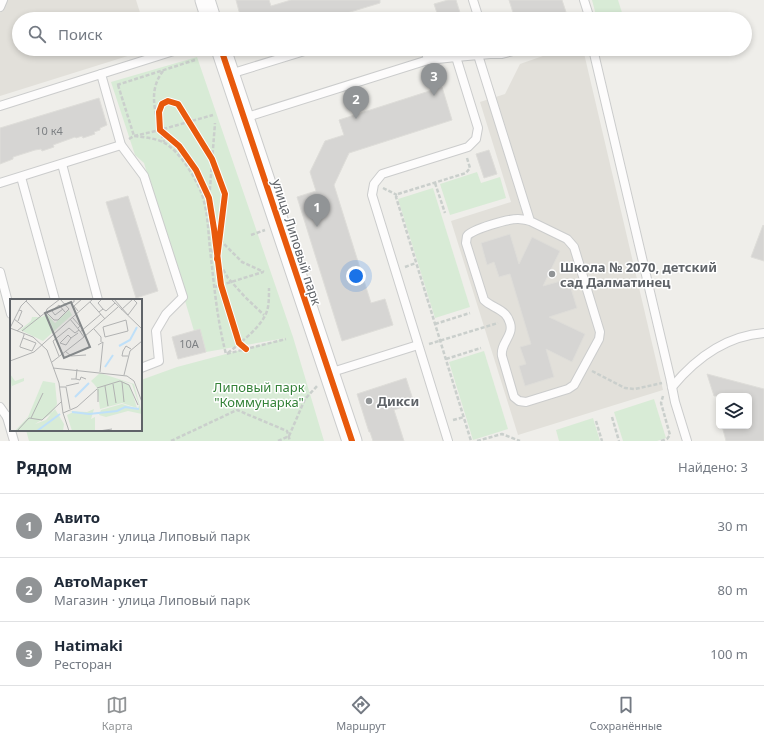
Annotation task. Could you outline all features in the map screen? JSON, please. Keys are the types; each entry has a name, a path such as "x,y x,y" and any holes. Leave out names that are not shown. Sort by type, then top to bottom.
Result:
{"street":[{"path":"205,0 209,12"},
{"name":"улица Липовый парк","path":"224,56 352,441"}],"lane":[{"path":"0,7 3,0"},
{"path":"473,0 477,12"},
{"path":"584,0 588,12"},
{"path":"0,106 158,56"},
{"path":"230,74 288,56"},
{"path":"427,56 428,60"},
{"path":"244,118 428,60 467,56"},
{"path":"478,56 530,221"},
{"path":"595,56 672,387 687,441"},
{"path":"448,441 372,198 372,192 374,184 382,174 468,147 476,139 478,128 456,57"},
{"path":"101,74 121,145 144,176 183,297 166,314 156,331 159,361 142,368"},
{"path":"0,184 121,145"},
{"path":"62,164 98,299"},
{"path":"20,177 55,299"},
{"path":"520,219 530,221 567,239 575,250 600,332 599,339 578,381 572,387 526,402 516,400 501,354 502,347 511,332 509,319 505,314 484,300 466,239 472,232 511,220 520,219"},
{"path":"0,272 10,310"},
{"path":"672,387 693,364 713,349 738,338 764,333"},
{"path":"329,374 418,346"},
{"path":"0,407 9,417"},
{"path":"12,431 14,441"}],"path":[{"path":"105,89 195,60"},
{"path":"164,71 158,78 153,95 155,111 164,142"},
{"path":"118,85 134,136"},
{"path":"162,104 159,112 160,130 179,146 196,170 209,198 217,259 222,338 226,354"},
{"path":"134,136 212,115"},
{"path":"185,116 193,128"},
{"path":"215,123 207,217 222,242 242,262 264,272 218,286"},
{"path":"134,136 164,142 173,150 192,174 201,193 207,217 210,247 218,286 223,292"},
{"path":"204,146 212,159 217,173"},
{"path":"374,184 397,195 468,172 470,168 464,148"},
{"path":"436,183 445,213"},
{"path":"397,195 396,199 471,441"},
{"path":"217,259 221,224"},
{"path":"210,247 231,281 264,316"},
{"path":"226,354 252,334 260,324 268,308 269,288"},
{"path":"435,324 470,313"},
{"path":"418,346 440,341 509,319"},
{"path":"237,336 240,343 246,349"},
{"path":"226,354 286,339"},
{"path":"446,359 481,348"},
{"path":"584,368 628,389 635,389 661,383"},
{"path":"290,441 290,436 305,399 329,374"},
{"path":"661,441 667,439 670,435 661,403 662,397 672,387"},
{"path":"171,441 237,410 287,431 290,436"},
{"path":"612,417 619,441"},
{"path":"596,421 602,441"},
{"path":"477,441 501,434 520,441"},
{"path":"278,441 290,436"}],"shaded area":[{"path":"0,0 136,0 140,12 12,12 12,56 128,56 0,96"},
{"name":"Школа № 2070, детский сад Далматинец","path":"543,56 585,56 663,390 518,435 451,221 511,202 480,102 505,94 520,64"}],"green space":[{"path":"592,0 618,0 622,12 595,12"},
{"name":"Липовый парк \"Коммунарка\"","path":"197,57 293,337 324,441 29,441 26,431 142,431 142,380 177,367 286,338 206,352 200,330 194,331 144,163 135,155 111,82"},
{"path":"477,172 481,183 500,177 506,198 450,215 440,184"},
{"path":"433,188 470,307 435,318 398,199"},
{"path":"484,351 508,429 473,440 449,362"},
{"path":"654,399 666,438 657,441 623,441 614,412"},
{"path":"593,418 600,441 559,441 556,430"}],"building":[{"path":"236,0 269,0 271,6 291,0 380,0 380,3 350,12 239,12"},
{"path":"448,0 456,0 460,12 437,12 434,4"},
{"path":"509,0 562,0 566,12 513,12"},
{"path":"442,87 452,120 349,153 334,185 371,303 385,299 393,325 342,341 297,197 316,191 310,172 325,141 344,135 339,120"},
{"path":"99,98 107,125 94,132 95,134 83,138 82,136 75,137 53,145 54,147 42,151 41,149 35,150 13,157 13,159 0,164 0,128"},
{"path":"489,150 497,174 484,178 476,154"},
{"path":"128,196 158,291 136,298 106,202"},
{"path":"763,225 764,226 764,261 751,257"},
{"path":"510,234 519,264 532,237 560,251 543,286 568,279 577,308 549,317 585,334 572,362 546,349 554,377 525,386 519,366 526,364 520,347 531,344 510,274 499,277 494,262 487,265 481,243"},
{"path":"200,329 206,352 178,359 172,337"},
{"path":"707,374 764,389 764,441 726,441 723,429 752,429 752,393 716,393 716,396 714,396"},
{"path":"406,378 414,403 394,410 404,441 373,441 357,394"}],"cycle path":[{"path":"223,56 352,441"},
{"path":"217,259 225,194 212,159 178,104 168,101 162,104 159,112 160,130 179,146 196,170 209,198 214,229 221,285 239,343 246,349"}],"place":[{"name":"Hatimaki","path":"434,96"},
{"name":"АвтоМаркет","path":"356,119"},
{"name":"Авито","path":"317,227"},
{"name":"Школа № 2070, детский сад Далматинец","path":"552,274"},
{"name":"Дикси","path":"369,401"}]}
